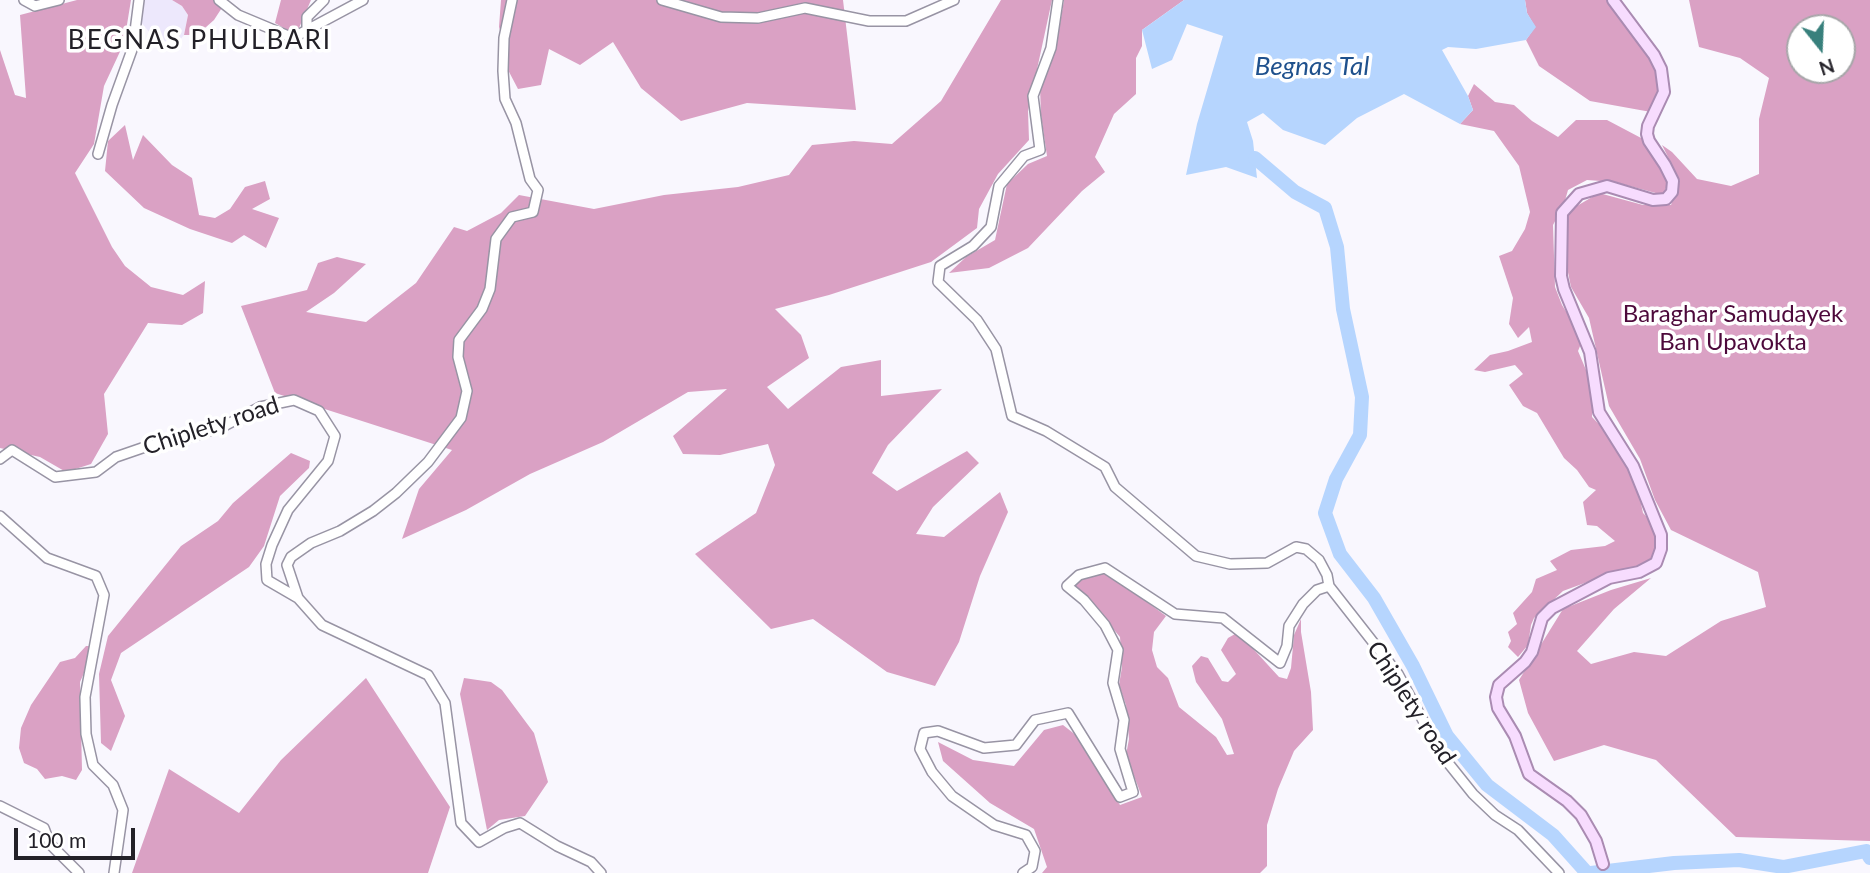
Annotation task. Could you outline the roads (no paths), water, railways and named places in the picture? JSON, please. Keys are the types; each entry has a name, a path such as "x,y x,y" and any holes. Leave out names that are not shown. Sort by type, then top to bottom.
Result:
{"main road":[{"path":"1604,868 1596,841 1580,815 1567,801 1529,774 1515,736 1498,708 1496,697 1499,685 1532,652 1542,618 1552,608 1609,578 1639,572 1656,563 1661,550 1661,535 1633,466 1599,412 1590,352 1561,276 1562,213 1579,194 1607,186 1653,200 1666,199 1672,192 1673,181 1647,134 1664,92 1661,69 1614,0"}],"street":[{"path":"24,0 35,6 60,0"},
{"path":"98,154 133,47 139,0"},
{"path":"219,0 238,15 289,37 299,36 363,0"},
{"path":"307,30 307,17 324,0"},
{"path":"298,598 287,565 290,558 312,543 340,531 373,511 396,493 428,462 461,418 467,391 458,357 459,340 482,309 490,289 496,239 512,217 533,212 538,190 530,179 516,123 505,99 504,38 512,0"},
{"path":"662,0 721,17 758,18 805,8 869,21 906,21 954,0"},
{"name":"Chiplety road","path":"1058,0 1051,48 1033,96 1040,150 1024,156 999,186 992,227 973,246 940,266 938,282 977,320 996,349 1012,416 1046,431 1105,467 1115,487 1196,556 1230,564 1268,563 1296,547 1306,548 1319,560 1329,586 1398,674 1441,754 1473,794 1495,815 1518,830 1559,873"},
{"name":"Chiplety road","path":"0,459 12,450 55,477 96,472 116,457 226,425 260,407 294,400 319,411 335,436 328,461 288,510 266,564 267,580 298,598 322,625 428,675 445,703 461,823 479,842 520,822 557,846 591,862 601,873"},
{"path":"0,516 47,558 96,576 104,596 85,709 86,734 93,765 113,785 123,810 114,873"},
{"path":"1023,873 1032,867 1035,851 1026,835 994,825 952,796 932,772 920,749 924,733 937,731 984,748 1016,745 1035,720 1068,713 1119,797 1133,792 1120,748 1124,720 1113,683 1118,650 1105,625 1084,600 1067,586 1079,575 1105,568 1175,614 1223,618 1280,663 1287,646 1289,626 1303,604 1317,590 1329,586"},
{"path":"0,806 17,812 44,828 50,844 79,873"}],"water":[{"name":"Begnas Tal","path":"1184,0 1525,0 1527,13 1536,27 1526,40 1476,49 1448,47 1442,50 1473,110 1460,124 1404,94 1357,118 1325,145 1283,130 1263,113 1247,122 1253,141 1257,178 1226,167 1186,175 1197,124 1223,36 1187,24 1172,60 1152,69 1142,30"}],"waterway":[{"path":"1255,158 1295,192 1325,208 1337,247 1343,309 1362,397 1360,435 1336,479 1325,513 1340,554 1374,598 1413,666 1447,736 1487,785 1553,835 1587,873"},
{"path":"1591,873 1674,863 1739,860 1783,867 1866,851 1870,858"}],"district":[{"name":"BEGNAS PHULBARI","path":"200,41"}],"park label":[{"name":"Baraghar Samudayek Ban Upavokta","path":"1733,328"}]}
